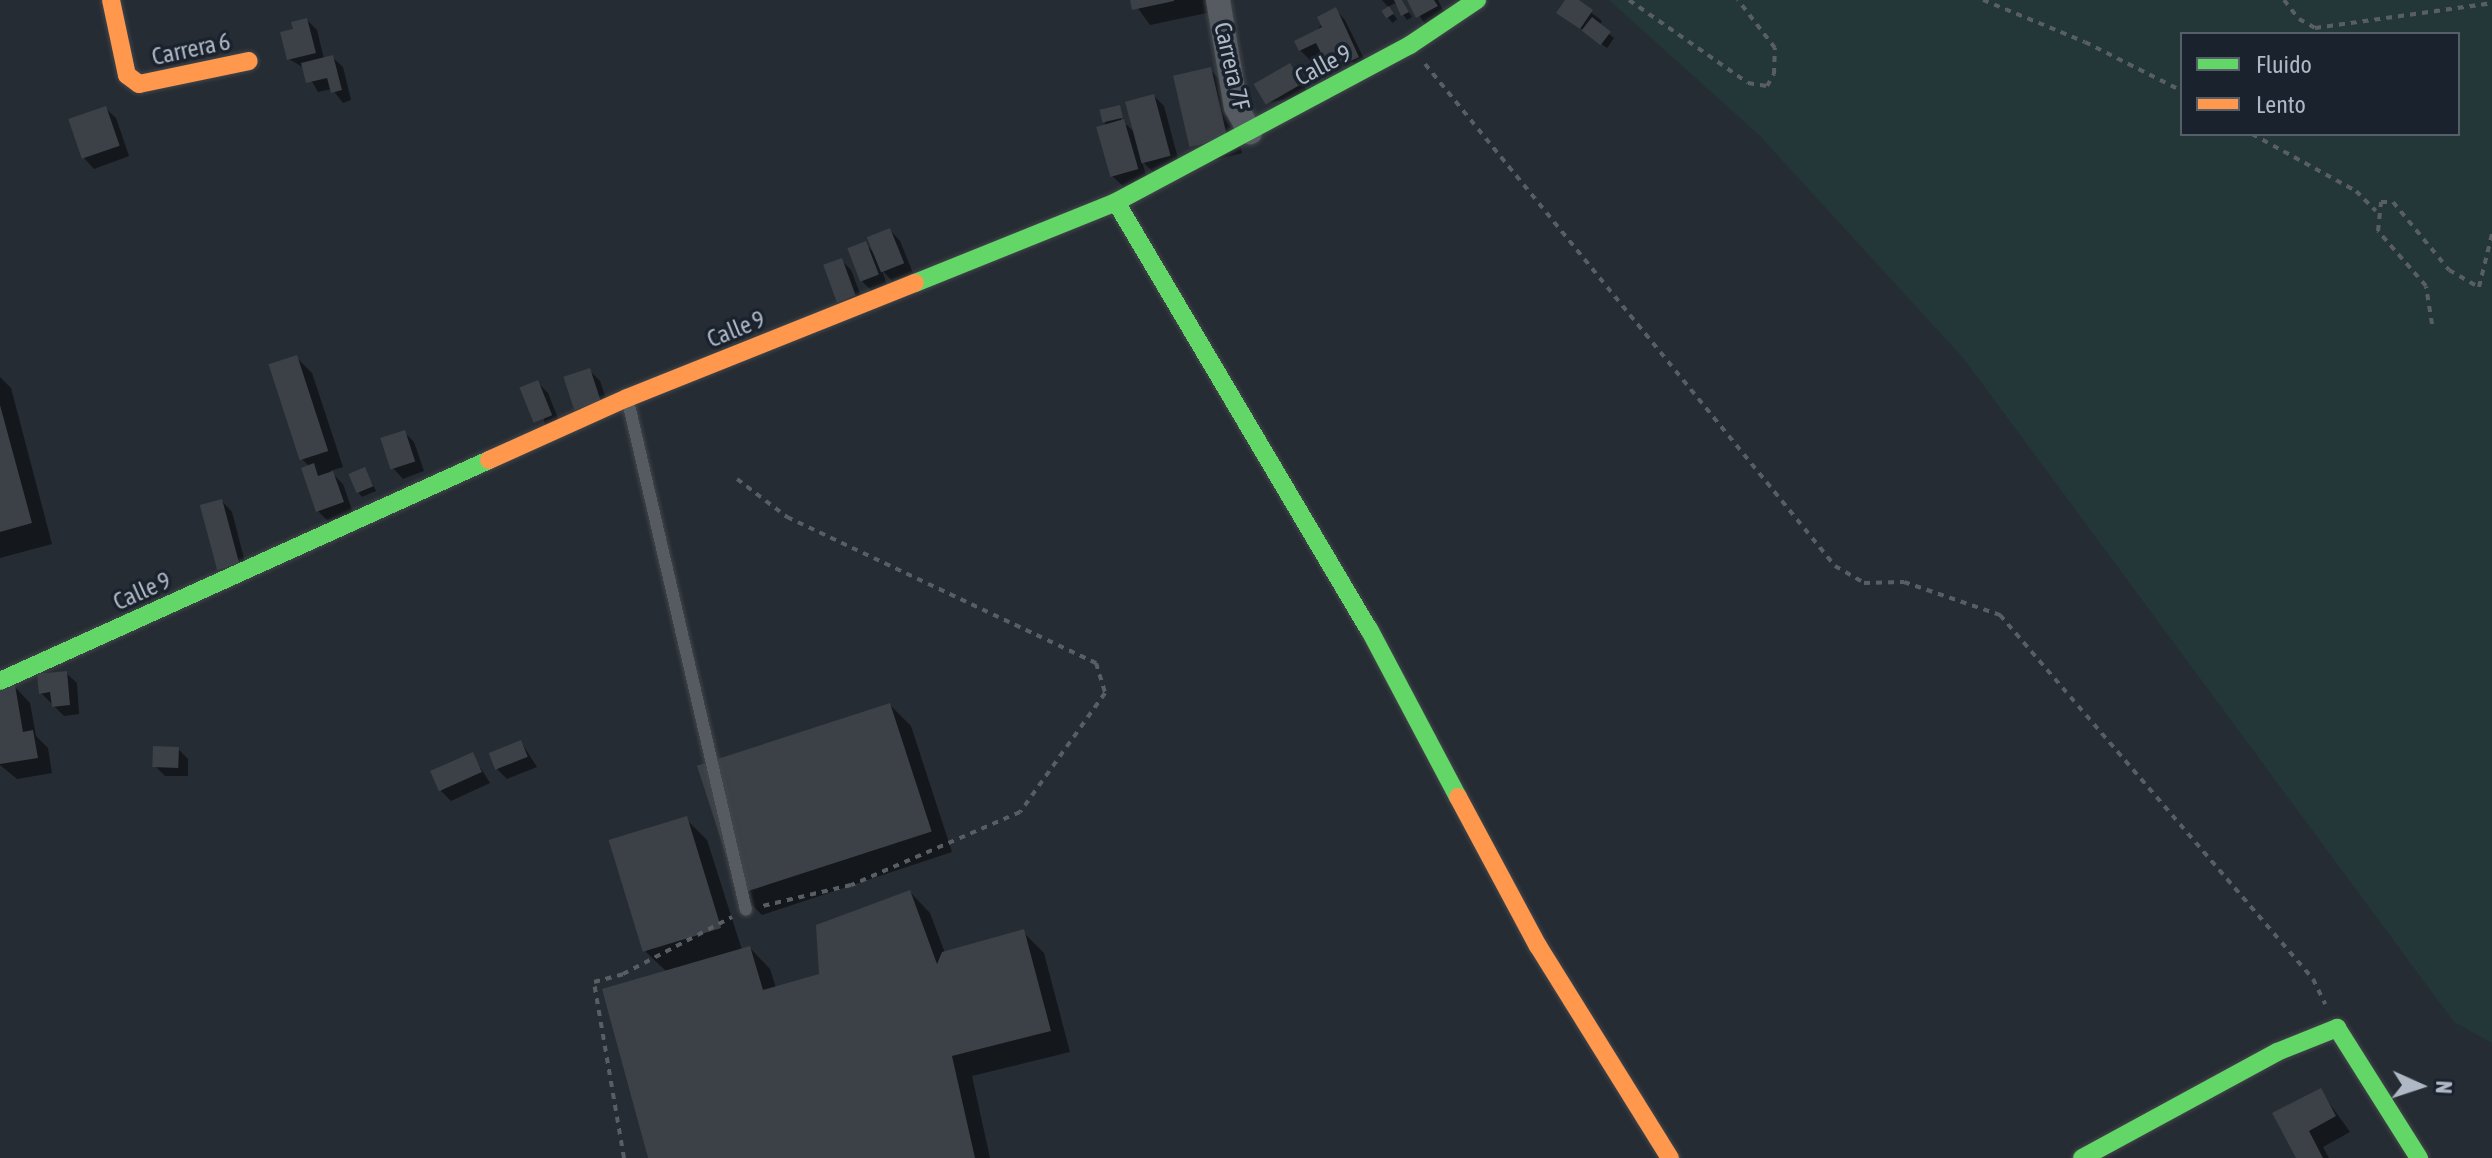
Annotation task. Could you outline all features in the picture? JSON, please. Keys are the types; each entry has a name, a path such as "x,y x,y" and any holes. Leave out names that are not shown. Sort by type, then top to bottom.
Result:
{"street":[{"name":"Carrera 6","path":"111,0 127,75 139,84 249,61"},
{"name":"Carrera 7F","path":"1218,0 1236,107 1250,132"},
{"name":"Calle 9","path":"0,681 627,398 1116,202 1410,45 1477,0"},
{"path":"1116,202 1369,629 1538,946 1670,1158"},
{"path":"2082,1158 2277,1052 2337,1028 2419,1158"}],"lane":[{"path":"627,398 746,910"}],"path":[{"path":"1629,0 1748,83 1767,86 1774,74 1775,48 1738,0"},
{"path":"1983,0 2097,47 2180,90"},
{"path":"2284,0 2299,19 2315,28 2492,3"},
{"path":"1410,45 1835,566 1864,583 1904,582 2000,615 2313,979 2337,1028"},
{"path":"2256,136 2356,191 2376,211"},
{"path":"2432,324 2426,286 2378,231 2376,211 2381,202 2393,202 2449,270 2479,287 2492,234"},
{"path":"624,1158 594,982 623,974 746,910 851,885 1020,812 1105,693 1096,663 801,524 737,479"}],"shaded area":[{"path":"1609,0 2492,0 2492,1043 2454,1022 1964,359 1760,136"}],"building":[{"path":"1130,0 1174,0 1174,1 1132,10"},
{"path":"1394,0 1402,0 1409,12 1401,16"},
{"path":"1407,0 1434,0 1438,6 1416,18"},
{"path":"1565,0 1579,0 1593,10 1580,29 1556,13"},
{"path":"1389,6 1394,14 1386,18 1381,11"},
{"path":"1336,7 1359,57 1330,71 1316,43 1299,51 1294,41 1322,27 1317,17"},
{"path":"1592,17 1611,32 1600,45 1582,30"},
{"path":"307,18 316,53 287,60 280,32 293,29 291,22"},
{"path":"333,55 342,90 331,93 327,78 306,83 301,63"},
{"path":"1290,63 1302,84 1266,105 1254,84"},
{"path":"1211,67 1227,138 1189,147 1173,76"},
{"path":"1154,94 1171,156 1142,164 1125,102"},
{"path":"1120,105 1123,118 1102,122 1100,110"},
{"path":"106,106 120,146 82,159 68,119"},
{"path":"1124,119 1138,169 1110,177 1096,127"},
{"path":"890,228 904,263 881,273 867,237"},
{"path":"866,241 879,275 860,282 847,248"},
{"path":"842,258 856,296 837,302 823,265"},
{"path":"297,355 328,451 300,460 268,364"},
{"path":"590,368 601,401 574,410 563,377"},
{"path":"538,380 552,415 534,423 519,387"},
{"path":"0,405 32,523 0,532"},
{"path":"405,430 415,461 390,469 380,438"},
{"path":"314,463 318,476 333,471 344,502 316,512 301,468"},
{"path":"365,467 373,486 357,493 348,474"},
{"path":"222,499 239,564 217,570 200,505"},
{"path":"67,671 70,705 52,707 50,692 39,694 37,674"},
{"path":"15,685 23,732 33,730 38,758 0,764 0,692"},
{"path":"890,703 932,831 739,894 697,766"},
{"path":"521,740 528,757 495,770 489,753"},
{"path":"153,746 179,747 178,768 152,767"},
{"path":"473,752 482,772 439,791 430,771"},
{"path":"687,816 721,928 643,952 609,840"},
{"path":"910,890 937,964 942,952 1024,929 1051,1031 952,1056 975,1158 648,1158 602,989 750,946 763,990 819,974 816,925"},
{"path":"2321,1088 2336,1116 2309,1131 2323,1158 2296,1158 2272,1113"}],"traffic: fast":[{"path":"915,283 1116,202 1410,45 1477,0"},
{"path":"1116,202 1369,629 1458,797"},
{"path":"0,681 489,460"},
{"path":"2082,1158 2277,1052 2337,1028 2419,1158"}],"traffic: slow":[{"path":"111,0 127,75 139,84 249,61"},
{"path":"489,460 627,398 915,283"},
{"path":"1458,797 1538,946 1670,1158"}]}
